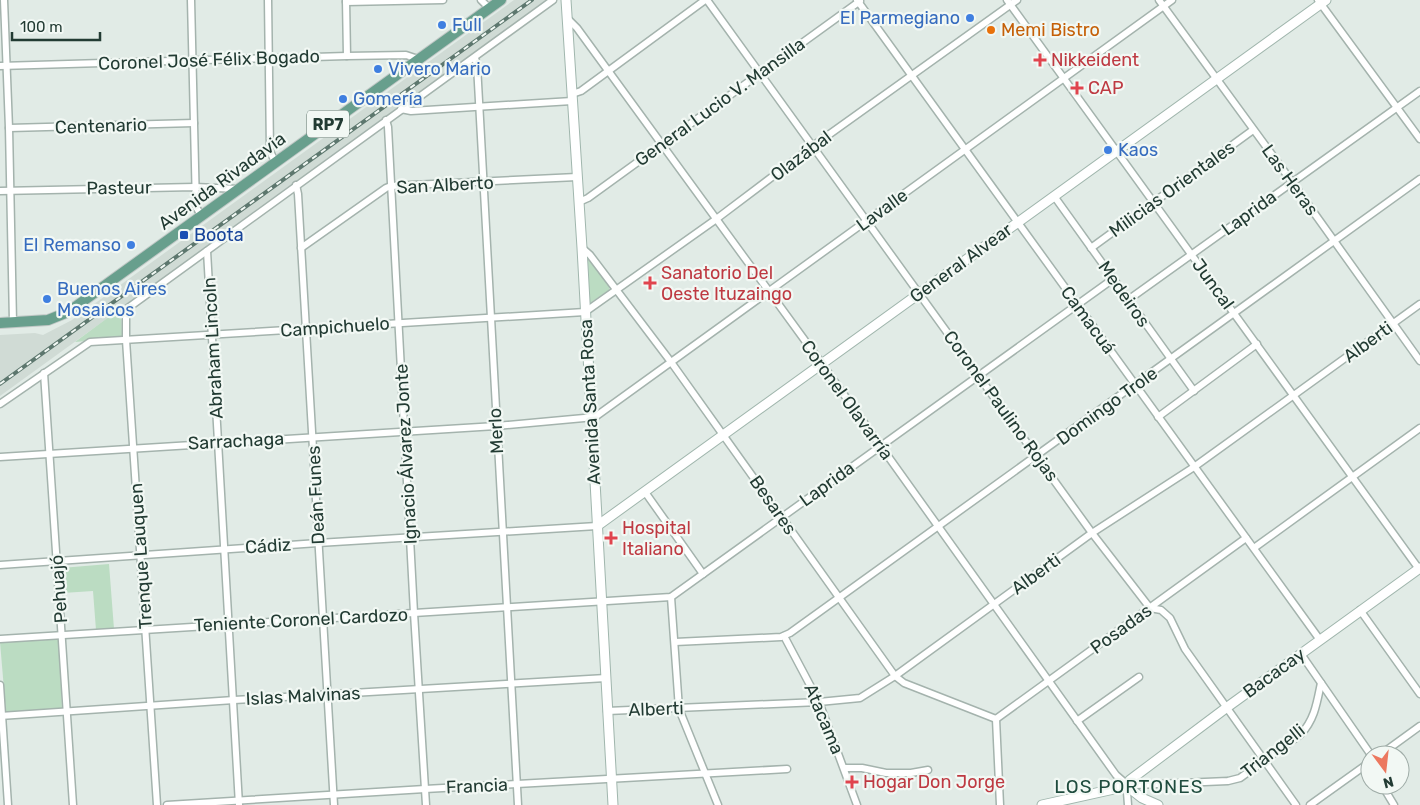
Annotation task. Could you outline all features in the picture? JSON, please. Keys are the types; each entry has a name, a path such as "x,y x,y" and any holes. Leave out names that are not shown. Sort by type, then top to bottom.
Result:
{"main road":[{"name":"Avenida Rivadavia","path":"13,322 35,322 59,317 68,312 501,0"},
{"name":"RP7","path":"0,323 13,322"}],"street":[{"path":"4,0 3,66 9,128 13,322"},
{"path":"191,0 195,187 196,208 201,216"},
{"path":"268,0 270,151 275,162"},
{"path":"347,56 346,1 443,0"},
{"path":"481,0 489,8"},
{"path":"207,251 553,0"},
{"name":"Avenida Santa Rosa","path":"566,0 582,248 613,805"},
{"path":"401,109 411,111 479,107 572,98 706,0"},
{"name":"Coronel Paulino Rojas","path":"706,0 1092,533 1150,608 1161,610 1170,618 1185,649 1296,805"},
{"name":"Olazábal","path":"585,312 716,220 1009,2 1017,0"},
{"name":"Las Heras","path":"1159,0 1420,361"},
{"name":"Lavalle","path":"591,419 598,416 1172,0"},
{"name":"General Lucio V. Mansilla","path":"579,202 588,198 859,1"},
{"name":"Camacuá","path":"859,1 1320,640"},
{"path":"1322,1 1420,139"},
{"name":"General Alvear","path":"597,526 1322,1"},
{"name":"Juncal","path":"1009,2 1116,152 1420,568"},
{"name":"Coronel Olavarría","path":"568,19 577,28 608,70 822,364 1116,775 1129,786"},
{"name":"Coronel José Félix Bogado","path":"3,66 347,56 406,56 418,59"},
{"name":"Merlo","path":"474,58 477,65 518,805"},
{"name":"Laprida","path":"1128,300 1420,91"},
{"name":"Ignacio Álvarez Jonte","path":"386,120 426,805"},
{"name":"Centenario","path":"9,128 194,123"},
{"name":"Milicias Orientales","path":"1092,248 1253,130"},
{"name":"San Alberto","path":"301,248 391,186 577,177"},
{"name":"Domingo Trole","path":"784,636 1136,386 1420,179"},
{"name":"Deán Funes","path":"296,185 313,436 334,805"},
{"name":"Pasteur","path":"0,191 195,187 238,189"},
{"name":"Medeiros","path":"1054,196 1194,391"},
{"name":"Besares","path":"582,248 590,255 671,362 895,676 904,683 996,718"},
{"name":"Trenque Lauquen","path":"157,805 126,318 128,308 207,251"},
{"name":"Abraham Lincoln","path":"207,251 239,803"},
{"name":"Laprida","path":"672,597 1113,279"},
{"name":"Alberti","path":"607,711 819,702 860,698 895,676 1092,533 1194,467 1420,304"},
{"name":"Campichuelo","path":"44,373 86,343 585,312"},
{"path":"1158,417 1257,344"},
{"path":"0,404 44,373"},
{"name":"Pehuajó","path":"44,373 73,805"},
{"name":"Sarrachaga","path":"0,457 591,419"},
{"path":"1254,548 1420,428"},
{"path":"645,492 703,574"},
{"name":"Cádiz","path":"0,565 597,526"},
{"name":"Posadas","path":"996,718 1246,538"},
{"name":"Bacacay","path":"1129,786 1226,708 1420,568"},
{"path":"601,601 672,597 679,709 718,805"},
{"name":"Teniente Coronel Cardozo","path":"0,639 601,601"},
{"path":"1360,610 1420,694"},
{"path":"675,642 784,636"},
{"name":"Atacama","path":"784,636 819,702 857,805"},
{"path":"1301,654 1364,745"},
{"path":"1077,721 1139,677"},
{"name":"Islas Malvinas","path":"1,716 418,688 606,678"},
{"name":"Triangelli","path":"1129,786 1235,781 1307,728 1314,713 1321,683"},
{"path":"0,685 8,805"},
{"path":"996,718 1000,805"},
{"path":"1394,745 1420,726"},
{"path":"844,768 862,768 886,773 912,773 928,770"},
{"path":"1310,805 1360,769"},
{"name":"Francia","path":"167,805 239,803 333,794 787,770"},
{"path":"1042,805 1129,786"},
{"path":"1128,805 1129,786"},
{"path":"1129,786 1142,798 1158,805"}],"shaded area":[{"path":"514,0 547,0 0,396 0,335 35,333 43,335 72,320"}],"green space":[{"path":"588,257 610,286 609,290 590,303 589,302"},
{"path":"121,308 122,338 75,342"},
{"path":"109,564 114,629 96,630 93,591 63,593 61,568"},
{"path":"59,638 62,709 6,713 0,642"}],"railway":[{"path":"0,384 532,0"}],"place":[{"name":"El Parmegiano","path":"970,18"},
{"name":"Full","path":"442,25"},
{"name":"Memi Bistro","path":"991,30"},
{"name":"Nikkeident","path":"1040,60"},
{"name":"Vivero Mario","path":"378,69"},
{"name":"CAP","path":"1077,88"},
{"name":"Gomería","path":"343,99"},
{"name":"Kaos","path":"1108,150"},
{"name":"Boota","path":"184,235"},
{"name":"El Remanso","path":"131,245"},
{"name":"Sanatorio Del Oeste Ituzaingo","path":"650,283"},
{"name":"Buenos Aires Mosaicos","path":"47,299"},
{"name":"Hospital Italiano","path":"611,538"},
{"name":"Hogar Don Jorge","path":"852,782"}],"district":[{"name":"LOS PORTONES","path":"1129,786"}]}
